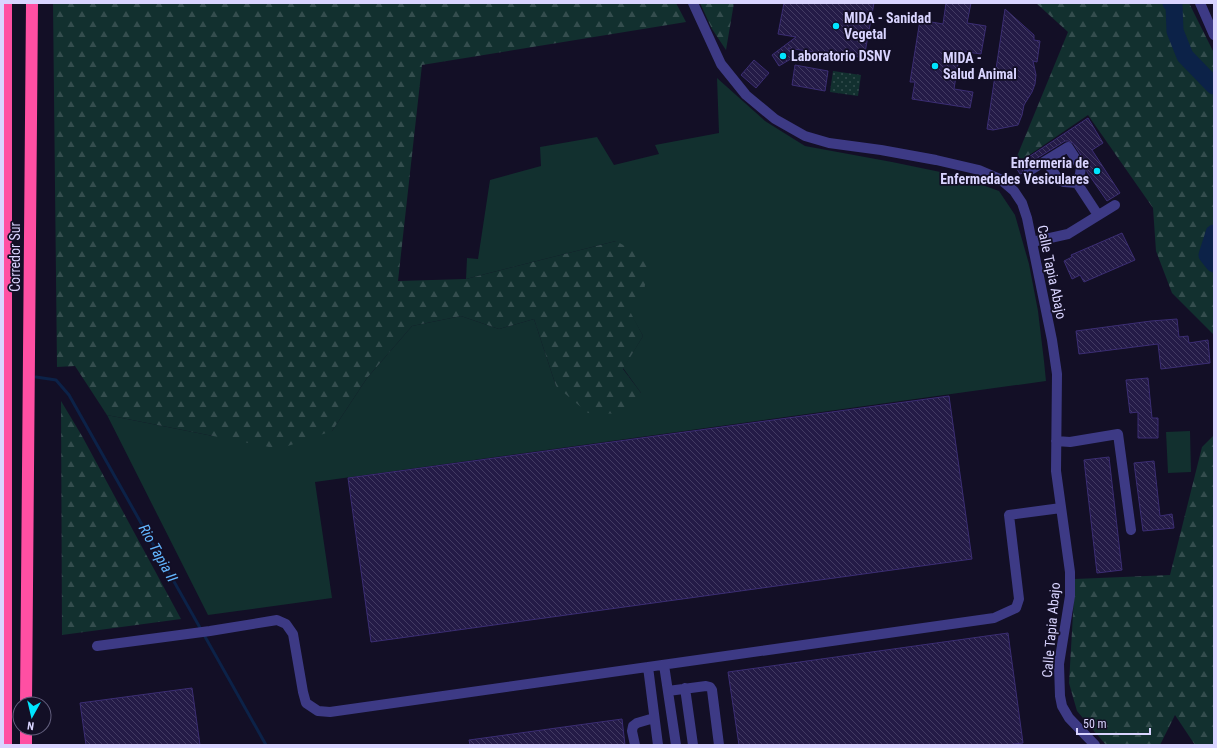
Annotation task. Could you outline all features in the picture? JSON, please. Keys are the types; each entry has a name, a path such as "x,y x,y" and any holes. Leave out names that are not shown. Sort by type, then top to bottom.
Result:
{"highway":[{"name":"Corredor Sur","path":"6,3 6,745"},
{"name":"Corredor Sur","path":"26,696 32,3"}],"street":[{"name":"Calle Tapia Abajo","path":"693,3 721,64 746,95 775,119 805,136 829,143 881,150 979,170 1000,179 1014,191 1022,204 1027,218 1032,242 1052,340 1057,374 1056,470 1070,572 1070,596 1059,664 1061,701 1062,706 1069,718 1095,745"},
{"path":"1200,3 1214,35"},
{"path":"1029,171 1068,147 1081,167 1077,183"},
{"path":"1046,161 1059,180 1077,183"},
{"path":"1077,183 1098,215"},
{"path":"1032,242 1068,234 1115,204"},
{"path":"1056,441 1070,442 1118,434 1131,530"},
{"path":"97,646 210,631 277,620 286,624 294,634 306,703 318,711 330,712 994,618 1016,608 1019,599 1009,515 1061,508"},
{"path":"664,665 676,745"},
{"path":"648,667 658,745"},
{"path":"668,691 685,688 710,687 712,690 719,745"},
{"path":"685,688 693,745"},
{"path":"635,745 632,731 633,726 637,723 654,718"}],"green space":[{"path":"53,3 676,3 686,22 422,65 398,281 466,279 616,241 648,259 644,293 625,302 643,336 623,369 641,393 626,414 588,413 556,386 534,319 499,329 461,316 412,326 367,378 332,431 279,449 107,415 75,366 57,367"},
{"path":"700,3 734,3 726,50 712,29"},
{"path":"1036,3 1189,3 1214,53 1214,335 1172,293 1156,251 1153,208 1088,115 1013,166 1068,32"},
{"path":"833,71 861,75 858,96 830,92"},
{"path":"717,78 765,121 805,146 955,175 999,191 1015,215 1029,264 1038,311 1046,381 315,482 332,598 208,615 107,415 213,436 332,431 367,378 412,326 461,316 499,329 534,319 556,386 641,393 623,368 643,336 624,302 616,241 466,279 467,258 478,259 490,180 541,166 540,147 597,137 614,165 659,154 655,145 719,133"},
{"path":"61,401 82,436 181,619 62,635"},
{"path":"1190,431 1191,472 1168,473 1166,432"},
{"path":"1214,435 1214,745 1195,745 1175,715 1160,745 1106,745 1077,711 1069,683 1075,579 1170,575 1202,447"}],"building":[{"name":"MIDA - Sanidad Vegetal","path":"784,3 874,3 864,58 826,51 826,54 788,48 794,57 779,66 772,55 796,37 778,34"},
{"name":"MIDA - Salud Animal","path":"946,3 971,3 967,23 986,26 981,54 960,51 954,89 973,92 970,108 912,99 915,82 910,82 920,20 943,24"},
{"path":"1005,9 1034,35 1034,40 1040,41 1037,62 1033,61 1036,75 1035,84 1024,105 1018,125 993,130 987,129"},
{"path":"754,60 769,73 756,88 741,75"},
{"path":"795,65 828,71 825,91 792,85"},
{"path":"1088,118 1103,143 1092,150 1120,193 1107,201 1087,172 1086,163 1073,143 1068,141 1065,141 1026,165 1023,168 1023,173 1020,174 1015,166"},
{"path":"1122,233 1135,260 1084,282 1080,275 1072,279 1064,261 1072,257 1071,255"},
{"path":"1177,319 1179,337 1188,336 1189,343 1208,340 1210,363 1161,369 1158,344 1079,354 1076,331"},
{"path":"1148,378 1152,418 1158,418 1158,438 1138,438 1138,412 1130,413 1126,380"},
{"path":"949,396 972,559 371,642 348,478"},
{"path":"1109,457 1122,570 1097,573 1084,460"},
{"path":"1154,461 1160,516 1172,514 1174,528 1143,531 1134,463"},
{"path":"1008,633 1023,743 1007,745 739,745 728,672"},
{"path":"192,688 200,745 86,745 80,703"},
{"path":"622,719 625,745 470,745 469,740"}],"waterway":[{"path":"1171,3 1174,5 1175,31 1185,56 1214,86"},
{"path":"1214,233 1207,255 1214,264"},
{"name":"Rio Tapia II","path":"36,377 56,380 69,395 266,745"}],"place":[{"name":"MIDA - Sanidad Vegetal","path":"836,26"},
{"name":"Laboratorio DSNV","path":"783,56"},
{"name":"MIDA - Salud Animal","path":"935,66"},
{"name":"Enfermeria de Enfermedades Vesiculares","path":"1097,171"}]}
